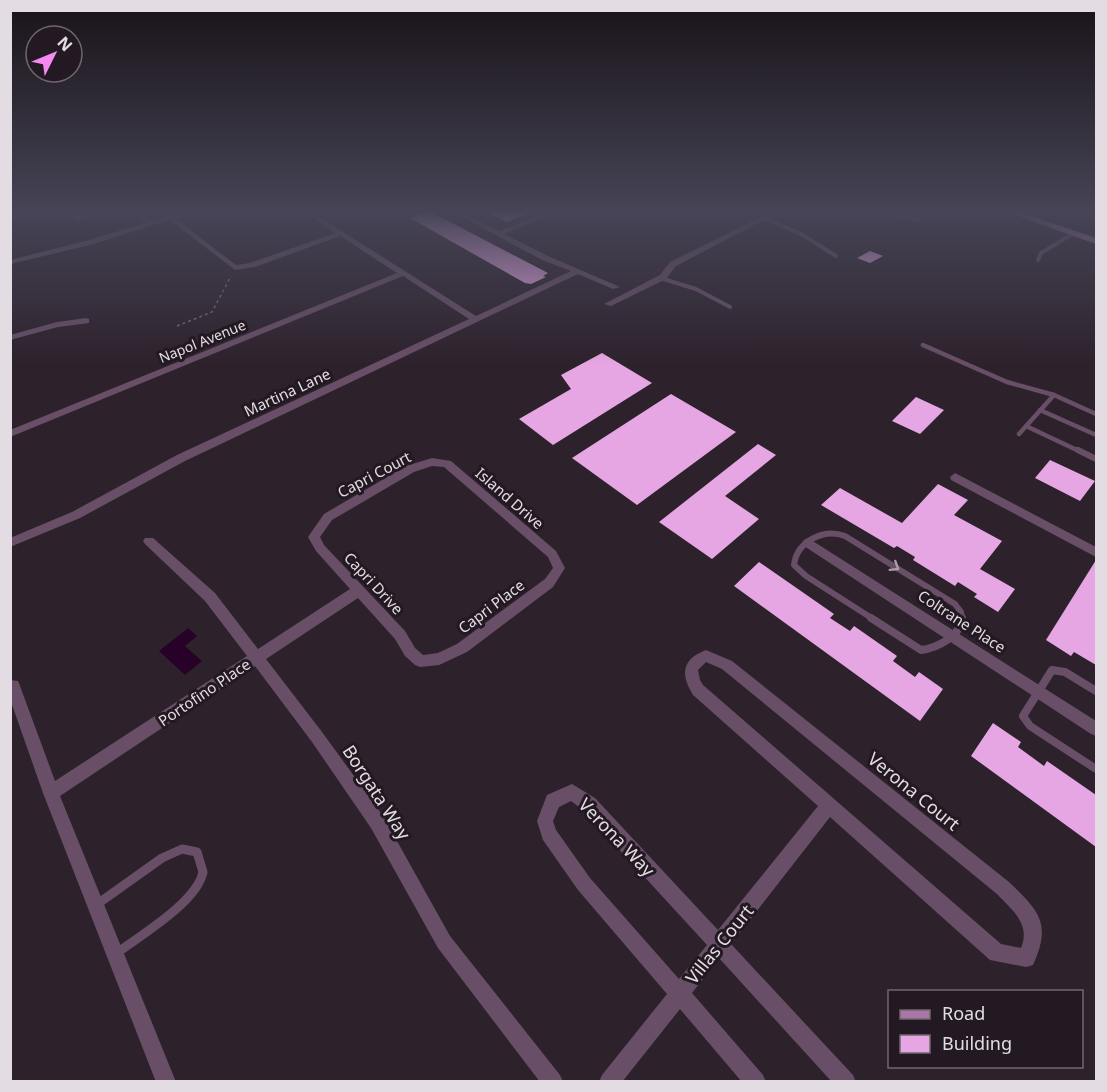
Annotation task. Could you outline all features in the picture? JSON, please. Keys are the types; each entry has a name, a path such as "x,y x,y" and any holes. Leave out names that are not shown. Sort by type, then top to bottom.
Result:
{"street":[{"path":"227,262 235,268 260,262"},
{"path":"386,262 476,320"},
{"path":"555,262 616,287"},
{"path":"608,304 660,278 666,274 669,267 678,262"},
{"name":"Martina Lane","path":"10,543 61,524 123,492 181,458 578,271"},
{"name":"Napol Avenue","path":"10,434 404,273"},
{"path":"10,338 86,321"},
{"name":"Capri Court","path":"321,525 328,517 410,469 432,462 447,464"},
{"name":"Island Drive","path":"447,464 552,554"},
{"path":"955,477 1096,552"},
{"name":"Capri Drive","path":"321,525 314,537 320,548 400,635 410,652 420,661"},
{"name":"Borgata Way","path":"149,541 210,597 317,738 376,822 444,942 553,1082"},
{"name":"Coltrane Place","path":"808,543 1096,729"},
{"name":"Capri Place","path":"420,661 439,659 462,648 549,583 559,568 552,554"},
{"name":"Portofino Place","path":"51,793 358,591"},
{"name":"Verona Court","path":"706,656 727,665 1003,888 1030,918 1035,943 1026,958 998,953 828,807 698,690 690,677 690,670 694,663 706,656"},
{"path":"13,686 51,793 166,1082"},
{"name":"Verona Way","path":"756,1082 584,884 552,840 545,821 553,801 572,792 580,797 720,943 846,1082"},
{"name":"Villas Court","path":"609,1082 828,807"}],"lane":[{"path":"660,278 709,294 730,307"},
{"path":"923,345 1007,382 1054,395 1096,414"},
{"path":"1019,434 1054,395"},
{"path":"1040,410 1096,435"},
{"path":"1026,426 1096,459"},
{"path":"834,532 846,536 955,604 961,612 962,622 953,635 930,650 921,650 806,576 794,565 798,552 808,543 824,533 834,532"},
{"path":"1096,692 1065,672 1052,670 1023,716 1030,726 1096,769"},
{"path":"96,906 162,858 182,849 197,852 203,864 201,877 187,898 115,954"}],"path":[{"path":"177,326 213,312 235,268"}],"shaded area":[{"path":"188,628 197,636 185,646 202,661 185,675 159,651"}],"building":[{"path":"488,262 527,262 548,273 543,276 546,277 531,284 525,283"},
{"path":"602,353 652,383 553,445 519,419 571,389 561,375"},
{"path":"671,394 736,432 637,505 572,458"},
{"path":"916,397 944,410 920,434 892,421"},
{"path":"758,444 776,455 725,496 759,519 712,559 659,522"},
{"path":"1050,460 1095,481 1080,501 1035,478"},
{"path":"938,484 968,500 954,515 1002,541 980,569 1015,589 998,612 974,597 977,594 958,582 955,586 913,560 915,557 897,546 894,548 821,505 840,488 902,523"},
{"path":"1096,560 1096,665 1074,652 1071,656 1046,640"},
{"path":"759,562 834,614 830,618 850,631 854,626 897,656 893,661 915,677 919,672 943,689 920,721 734,586"},
{"path":"993,723 1021,742 1018,747 1044,766 1047,761 1096,795 1096,847 971,756"}]}
